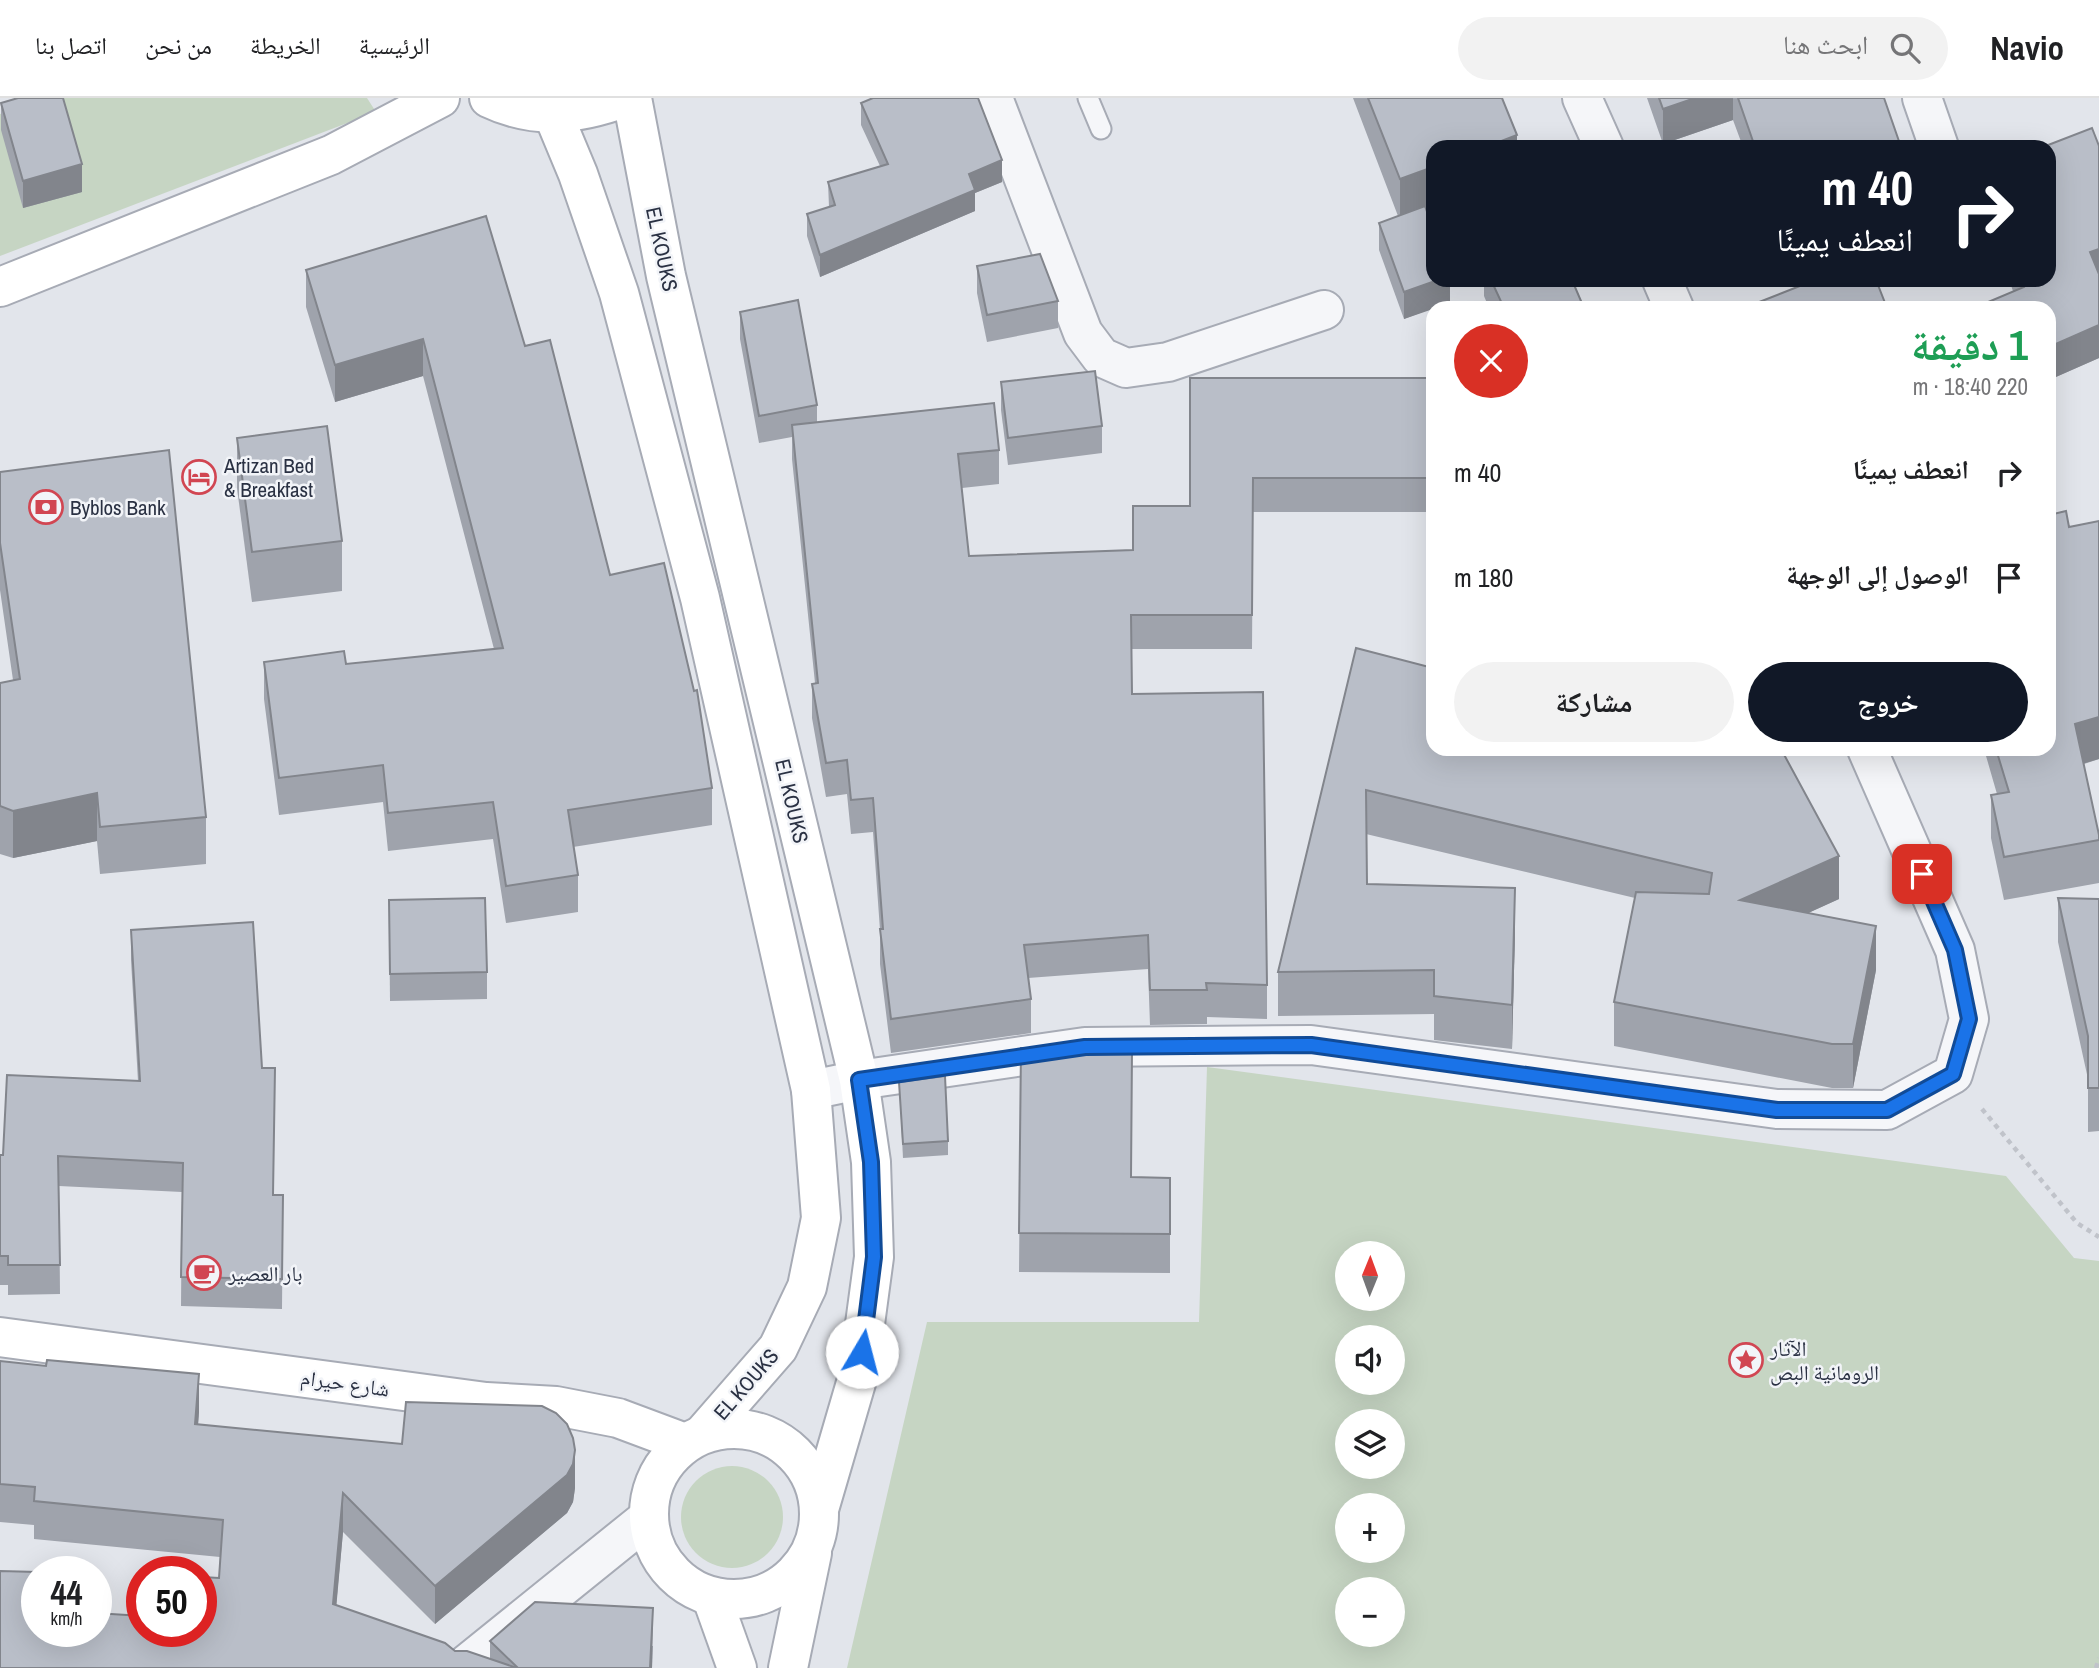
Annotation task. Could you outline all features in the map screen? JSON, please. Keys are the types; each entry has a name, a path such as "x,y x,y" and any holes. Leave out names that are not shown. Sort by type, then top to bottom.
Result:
{"main road":[{"path":"0,287 331,155 440,98"},
{"path":"489,98 506,106 553,114 593,110 624,98"},
{"name":"EL KOUKS","path":"632,98 666,276 859,1080 871,1162 874,1257 858,1376 820,1506"},
{"name":"EL KOUKS","path":"553,114 578,174 619,293 693,572 811,1090 821,1218 807,1287 778,1348 694,1439"},
{"name":"شارع حيرام","path":"0,1337 486,1402 556,1406 618,1418 694,1439"},
{"path":"788,1668 819,1528 820,1506 811,1476 792,1450 765,1434 734,1429 694,1439 665,1463 652,1489 648,1518 656,1553 680,1581 712,1598 742,1600 771,1592 796,1574 813,1549"},
{"path":"712,1598 737,1668"}],"street":[{"path":"993,98 1083,334 1101,357 1126,368 1168,362 1324,310"},
{"path":"1582,98 1601,140"},
{"path":"1922,98 1937,140"},
{"path":"811,1090 859,1080 1085,1047 1311,1045 1777,1110 1887,1110 1953,1074 1969,1019 1955,950 1870,756"},
{"path":"462,1668 648,1518"}],"lane":[{"path":"1088,98 1101,129"}],"path":[{"path":"1953,1074 2077,1223 2099,1237"},
{"path":"2096,1668 2099,1658"}],"green space":[{"path":"64,98 367,98 376,112 0,256 0,114"},
{"name":"الآثار الرومانية البص","path":"1207,1067 2006,1176 2074,1258 2099,1261 2099,1668 847,1668 927,1322 1199,1322"},
{"path":"732,1466 752,1469 775,1488 780,1497 783,1517 780,1537 761,1560 752,1565 732,1568 712,1565 689,1546 684,1537 681,1517 684,1497 703,1474 712,1469"}],"building":[{"path":"18,98 63,98 82,164 23,181 1,103"},
{"path":"873,98 978,98 1002,160 969,174 975,190 820,255 807,214 835,205 828,182 888,164 861,103"},
{"path":"1368,98 1502,98 1517,135 1504,140 1426,140 1426,170 1400,179"},
{"path":"1659,98 1695,98 1663,109"},
{"path":"1738,98 1884,98 1899,140 1753,140"},
{"path":"2092,128 2099,146 2099,249 2090,252 2099,274 2099,325 2056,344 2056,301 1991,301 2024,287 2056,287 2056,142"},
{"path":"1425,206 1426,284 1404,292 1379,223"},
{"path":"486,216 525,346 550,340 610,575 664,563 694,691 697,690 712,788 568,810 578,875 506,886 493,802 388,813 383,765 279,778 264,662 344,651 346,664 503,648 423,339 335,365 306,270"},
{"path":"1040,254 1058,301 987,315 977,266"},
{"path":"1494,287 1575,287 1581,301 1501,301"},
{"path":"1797,287 1879,287 1884,301 1762,301"},
{"path":"798,300 817,405 759,416 740,312"},
{"path":"1095,371 1102,426 1008,438 1001,382"},
{"path":"1190,378 1426,378 1426,478 1253,478 1252,615 1131,615 1132,694 1263,692 1267,985 1206,983 1207,990 1150,990 1148,935 1024,945 1031,999 891,1019 880,929 883,929 873,798 851,800 847,760 826,763 812,684 818,683 792,425 994,403 999,450 958,454 969,556 1133,550 1133,506 1190,506"},
{"path":"327,426 342,541 252,552 237,438"},
{"path":"169,450 206,817 100,827 97,793 13,811 0,806 0,683 20,679 0,543 0,472"},
{"path":"2066,511 2069,527 2099,521 2099,717 2075,724 2099,840 2004,857 1991,795 2009,792 1998,756 2056,756 2056,513"},
{"path":"1356,648 1426,666 1426,756 1785,756 1839,856 1740,900 1876,926 1853,1044 1832,1044 1614,1002 1636,892 1709,894 1712,873 1366,790 1367,884 1515,888 1512,1005 1434,996 1434,970 1278,972"},
{"path":"485,898 487,972 390,974 389,900"},
{"path":"2058,898 2099,899 2099,1088 2088,1088 2088,1036"},
{"path":"253,922 262,1068 275,1068 273,1195 283,1195 282,1279 181,1277 183,1163 58,1156 60,1265 8,1265 8,1256 0,1256 0,1155 3,1155 7,1075 140,1081 131,930"},
{"path":"1021,1048 1132,1050 1131,1177 1170,1178 1170,1234 1019,1233"},
{"path":"945,1076 948,1141 903,1144 899,1082"},
{"path":"47,1360 199,1374 195,1424 402,1444 406,1402 542,1406 556,1413 567,1424 573,1438 573,1464 567,1475 435,1586 343,1493 333,1604 445,1643 455,1651 467,1651 517,1668 0,1668 0,1571 21,1572 21,1647 112,1647 112,1614 126,1615 126,1647 217,1647 217,1578 223,1520 34,1501 35,1487 0,1484 0,1361 46,1366"},
{"path":"535,1602 653,1608 650,1668 518,1668 490,1641"}],"place":[{"name":"Artizan Bed & Breakfast","path":"199,477"},
{"name":"Byblos Bank","path":"46,507"},
{"name":"بار العصير","path":"204,1273"},
{"name":"الآثار الرومانية البص","path":"1746,1360"}],"route":[{"path":"862,1352 874,1257 871,1162 859,1080 1085,1047 1311,1045 1777,1110 1887,1110 1953,1074 1969,1019 1955,950 1922,874"}]}
